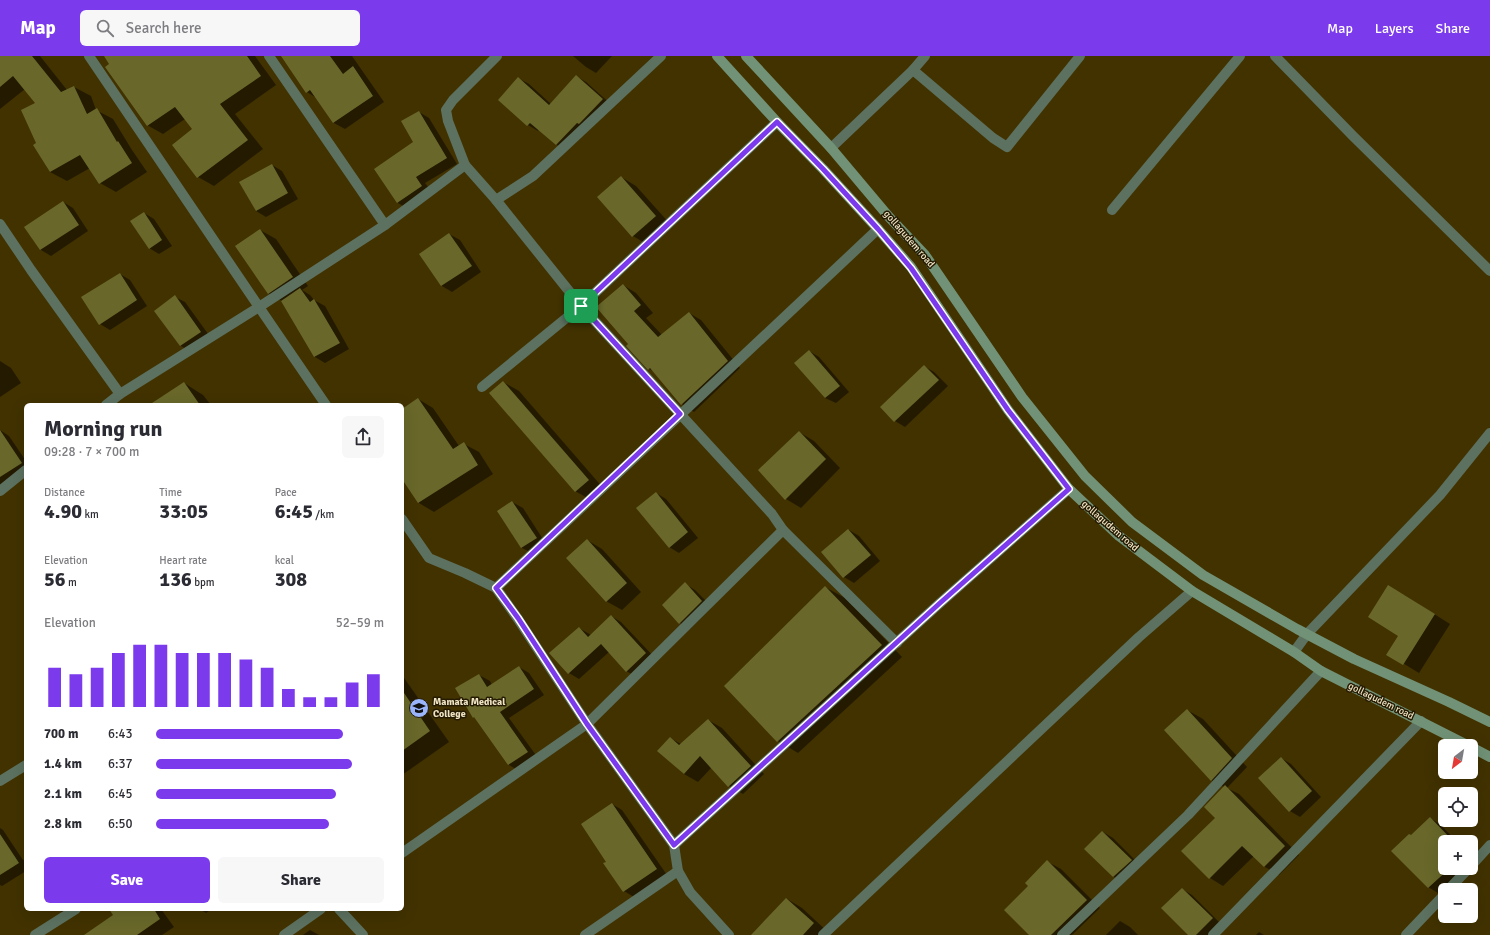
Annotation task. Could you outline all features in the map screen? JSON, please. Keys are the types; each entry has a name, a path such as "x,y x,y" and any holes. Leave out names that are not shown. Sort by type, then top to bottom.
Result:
{"street":[{"path":"89,56 325,403"},
{"path":"268,56 385,225"},
{"path":"497,56 453,100 446,110 448,121 465,165 496,200 581,306 772,514 783,530 897,643"},
{"path":"496,200 533,176 661,56"},
{"name":"gollagudem road","path":"717,56 878,229 911,268 1008,410 1069,489 1119,536 1192,591 1294,652 1321,671 1456,739"},
{"name":"gollagudem road","path":"746,56 831,148 925,255 1022,397 1085,476 1132,522 1203,575 1307,634 1354,659 1490,722"},
{"path":"831,148 913,70 925,56"},
{"path":"913,70 993,138 1006,147 1080,56"},
{"path":"1112,210 1240,56"},
{"path":"1275,56 1353,136 1490,271"},
{"path":"482,387 581,306 777,122"},
{"path":"109,403 120,394 259,307 385,225 465,165"},
{"path":"0,224 30,270 120,394"},
{"path":"496,588 878,229"},
{"path":"1294,652 1307,634 1440,495 1490,433"},
{"path":"0,491 24,472"},
{"path":"674,845 940,603 1069,489"},
{"path":"404,522 429,558 496,588 518,618 587,724 674,845 678,871 690,892 729,935"},
{"path":"404,852 587,724 783,530"},
{"path":"823,935 1133,643 1192,591"},
{"path":"1062,935 1188,815 1321,671"},
{"path":"1213,935 1421,721"},
{"name":"gollagudem road","path":"1478,750 1490,757"},
{"path":"0,781 24,766"},
{"path":"1478,858 1490,845"},
{"path":"584,935 678,871"},
{"path":"1455,883 1462,875"},
{"path":"1406,935 1438,901"},
{"path":"34,935 73,911"},
{"path":"284,935 318,911"},
{"path":"341,911 363,935"}],"building":[{"path":"0,56 32,56 61,92 74,86 87,114 97,108 117,142 118,141 132,163 99,184 80,155 50,172 33,145 36,143 21,110 35,103 13,76 0,87"},
{"path":"104,56 247,56 261,76 220,104 248,140 197,178 172,145 192,129 175,107 147,126 105,67 109,64"},
{"path":"281,56 330,56 343,74 353,66 373,96 333,123 310,90 306,93"},
{"path":"576,75 603,99 556,145 530,123 527,126 498,100 518,77 549,105"},
{"path":"419,111 447,158 416,177 422,186 397,203 374,169 413,142 401,121"},
{"path":"272,164 288,193 256,211 239,182"},
{"path":"621,176 656,216 632,237 597,197"},
{"path":"63,201 79,225 40,250 24,227"},
{"path":"144,212 162,240 149,249 130,221"},
{"path":"260,229 293,277 268,294 235,246"},
{"path":"449,233 472,266 441,286 419,254"},
{"path":"120,273 137,300 99,325 81,297"},
{"path":"623,284 641,305 634,311 658,337 689,312 728,361 681,405 650,368 648,370 626,346 628,344 596,307"},
{"path":"300,288 310,302 314,299 340,343 314,357 281,301"},
{"path":"175,295 201,332 180,346 154,311"},
{"path":"809,350 840,386 825,398 794,363"},
{"path":"924,365 939,380 894,422 880,407"},
{"path":"503,381 589,480 575,492 489,393"},
{"path":"184,382 199,403 152,403"},
{"path":"418,398 453,449 464,442 478,465 418,503 404,482 404,408"},
{"path":"0,430 22,463 0,477"},
{"path":"799,431 826,459 785,500 758,470"},
{"path":"656,492 688,532 669,548 636,508"},
{"path":"512,501 537,538 521,548 497,511"},
{"path":"848,529 871,555 843,578 821,552"},
{"path":"587,539 627,583 606,602 566,558"},
{"path":"685,582 702,601 679,624 662,605"},
{"path":"1388,585 1435,614 1403,665 1386,655 1398,636 1368,617"},
{"path":"825,586 882,645 777,742 724,686"},
{"path":"611,615 646,653 626,672 601,644 568,674 549,653 579,627 588,637"},
{"path":"519,666 534,689 500,712 528,752 508,765 474,717 473,718 455,688 479,674 487,687"},
{"path":"404,693 430,731 404,750"},
{"path":"1187,709 1232,758 1211,781 1164,730"},
{"path":"708,719 751,766 728,787 700,756 684,774 657,751 670,737 679,745"},
{"path":"1281,757 1312,791 1289,812 1258,778"},
{"path":"1225,785 1285,846 1264,867 1242,846 1209,879 1181,851 1215,818 1204,807"},
{"path":"612,803 657,869 623,892 603,863 606,862 581,824"},
{"path":"1430,817 1447,835 1438,835 1438,875 1442,875 1428,888 1391,851 1409,834 1411,835"},
{"path":"1102,831 1132,860 1113,877 1084,849"},
{"path":"0,834 19,863 0,875"},
{"path":"1047,860 1087,900 1051,935 1029,935 1004,910 1028,886 1025,883"},
{"path":"1182,888 1213,918 1196,935 1188,935 1161,908"},
{"path":"786,898 814,923 803,935 751,935"},
{"path":"110,911 155,911 160,919 137,935 84,935 113,915"}],"place":[{"name":"Mamata Medical College","path":"419,708"}],"route":[{"path":"777,122 823,169 878,229 911,268 1008,410 1069,489 940,603 674,845 587,724 518,618 496,588 680,414 581,306 777,122"}]}
